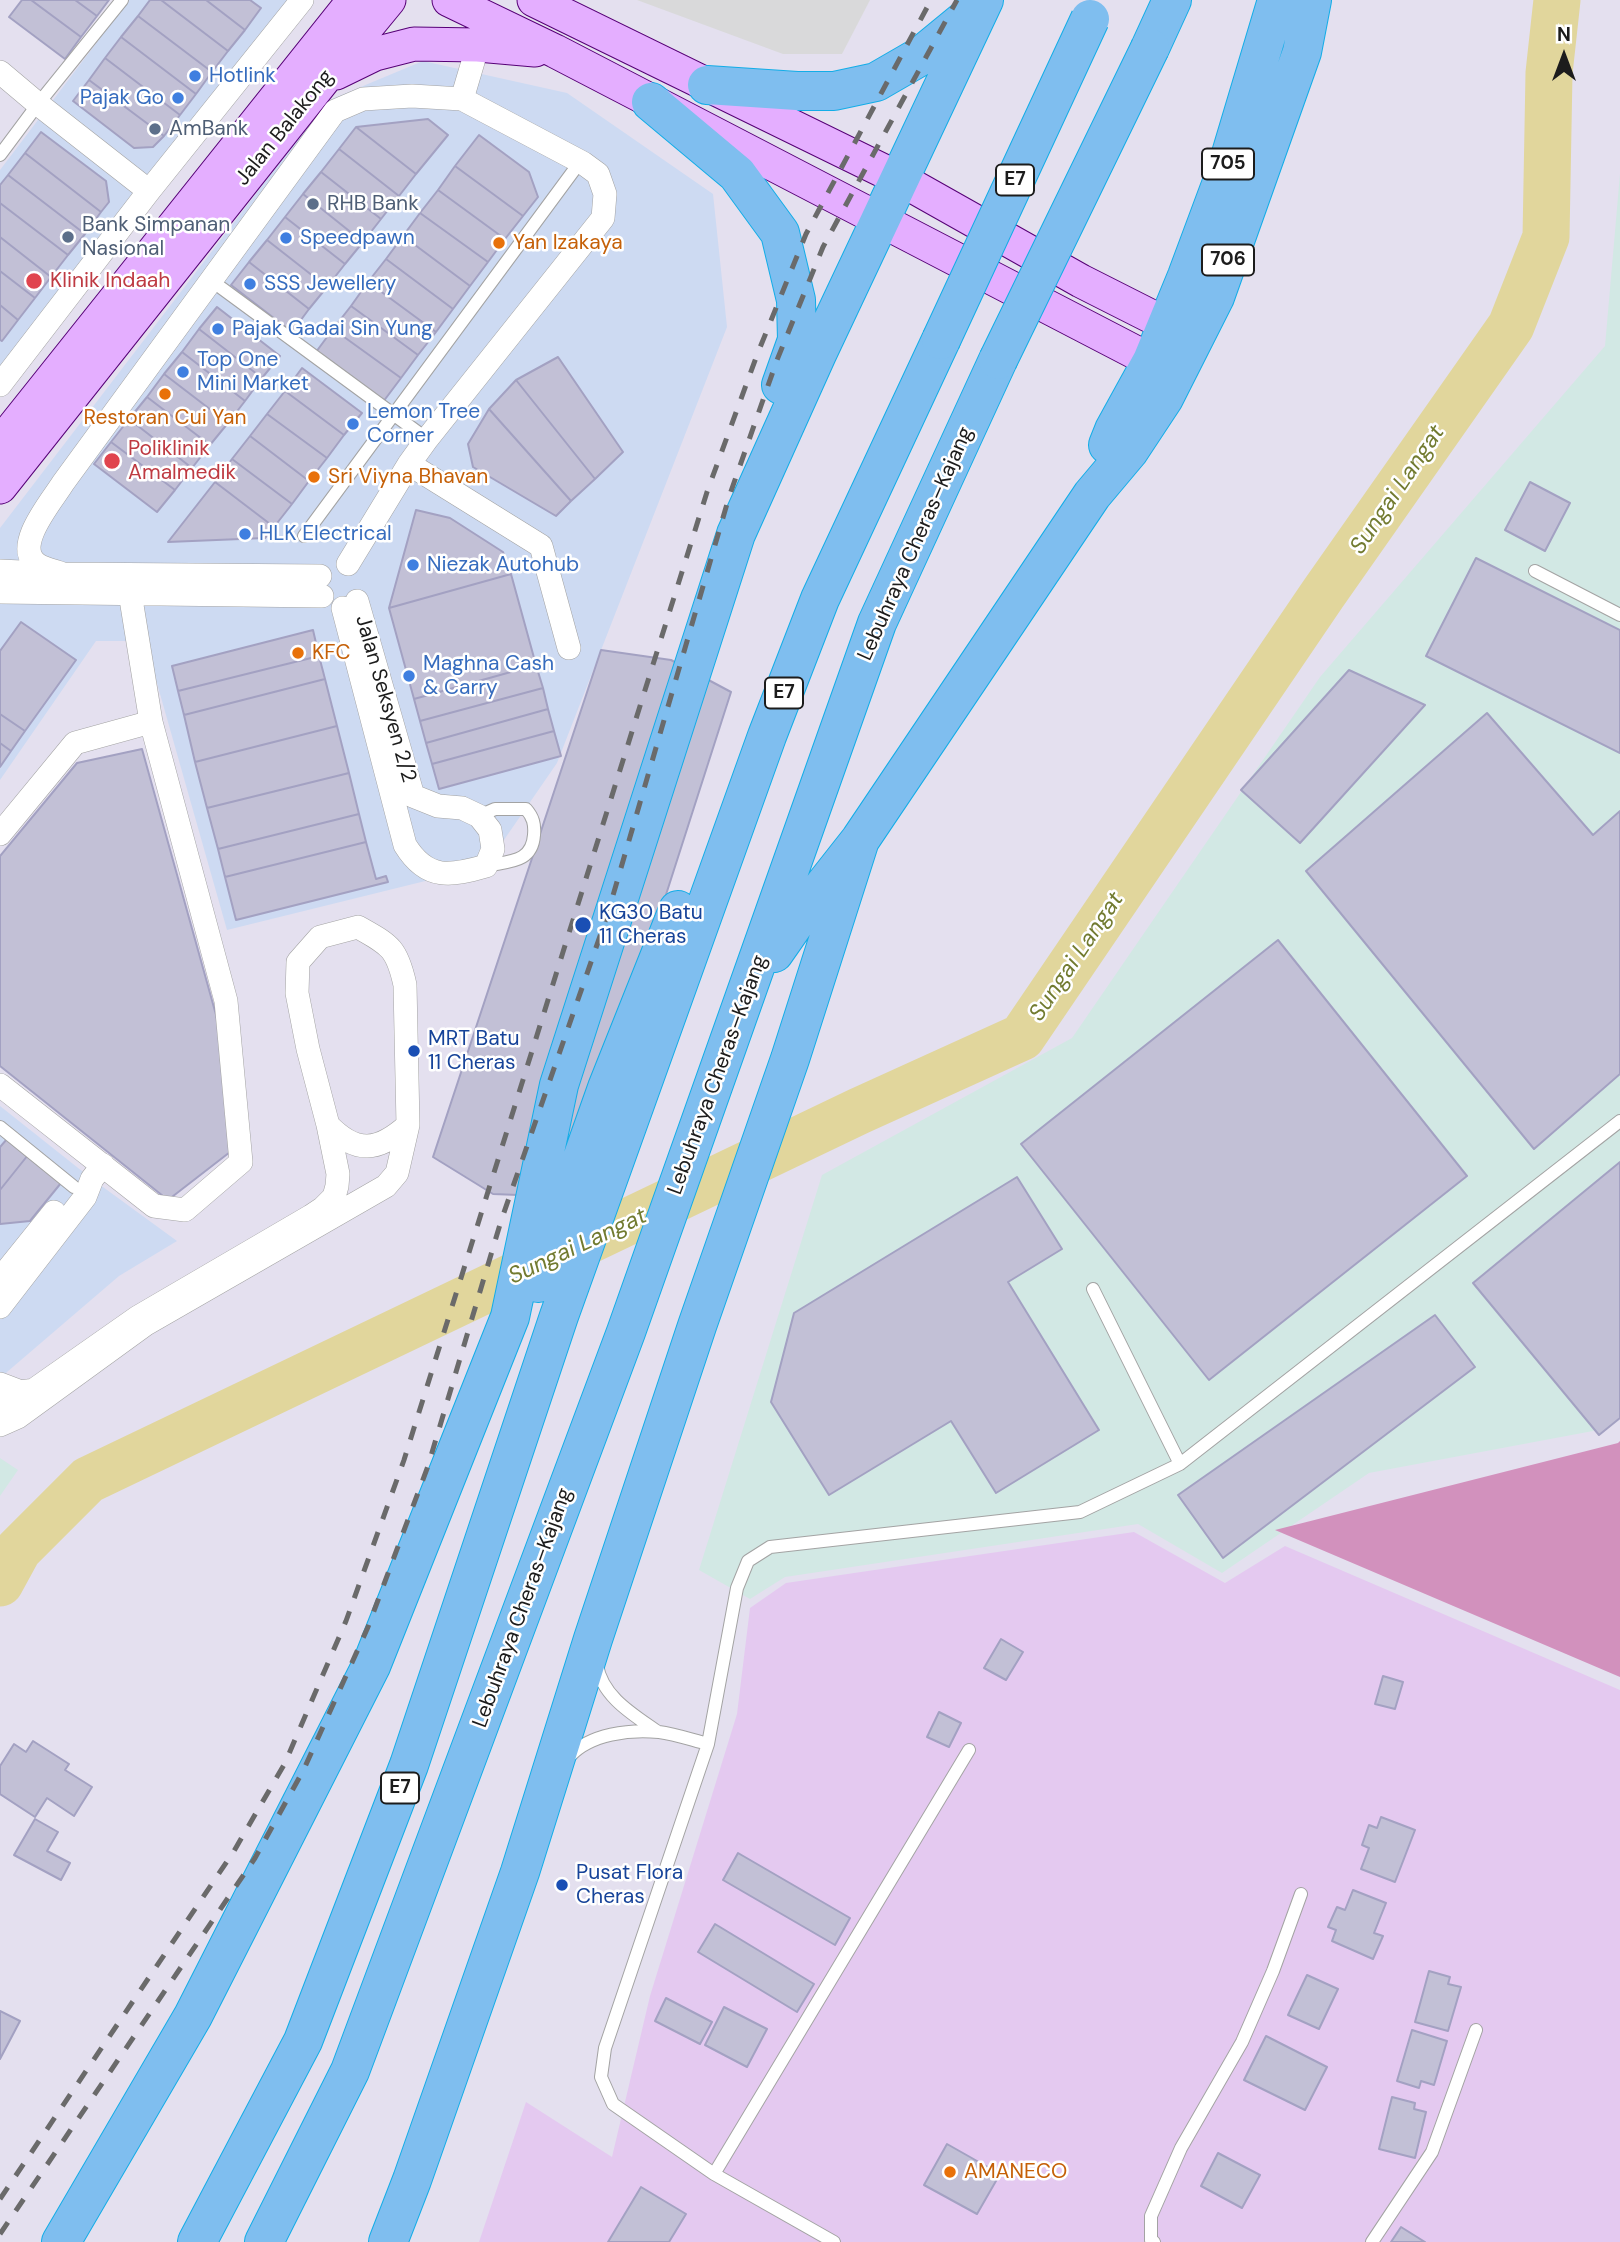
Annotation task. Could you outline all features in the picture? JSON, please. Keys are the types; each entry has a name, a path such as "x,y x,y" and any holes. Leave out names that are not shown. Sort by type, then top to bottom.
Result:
{"highway":[{"name":"Lebuhraya Cheras–Kajang","path":"264,2242 350,2070 626,1332 877,623 998,360 1172,0"},
{"name":"705","path":"1168,325 1224,174 1277,0"},
{"name":"706","path":"1092,495 1129,451 1164,398 1214,297 1254,191 1301,52 1312,0"},
{"path":"706,85 834,91 876,82 921,57 982,4"},
{"path":"512,1335 559,1085 736,534 982,4"},
{"name":"E7","path":"197,2242 303,2041 409,1765 559,1316 767,736 820,599 1094,10"},
{"path":"651,102 737,174 780,233 796,300 797,340 776,400 748,465 736,534"},
{"path":"747,992 797,920 860,841 1092,495 1114,430 1152,361 1168,325"},
{"path":"61,2242 193,2015 265,1913 362,1741 392,1678 431,1585 512,1335 708,834 737,780 767,736"},
{"path":"388,2242 520,1872 593,1639 697,1326 790,1059 860,841"},
{"path":"411,2242 412,2180"}],"street":[{"path":"0,385 149,191 302,0"},
{"name":"Jalan Balakong","path":"0,444 354,0"},
{"name":"Jalan Balakong","path":"0,487 389,0"},
{"path":"449,0 555,51 1152,361"},
{"path":"534,0 556,8 706,85 900,179 1082,281 1168,325"},
{"path":"324,79 375,54 414,44 478,45 555,51"},
{"path":"462,99 478,45"},
{"path":"0,72 149,191"},
{"path":"63,574 35,563 28,551 29,537 63,483 335,111 363,99 412,96 462,99 598,174 605,194 603,218 427,439 348,564"},
{"path":"409,464 541,546 569,648"},
{"path":"348,564 357,570 362,580 362,591 350,604 326,603 321,586 332,565 348,564"},
{"path":"0,571 321,586"},
{"path":"0,592 130,593 321,586"},
{"path":"0,1085 90,1177 154,1206 185,1209 241,1162 226,1001 151,722 130,593"},
{"name":"Jalan Seksyen 2/2","path":"350,604 413,796 438,806 462,808 479,816"},
{"name":"Jalan Seksyen 2/2","path":"350,604 405,845 412,857 432,871 454,875 486,866"},
{"path":"0,834 75,743 151,722"},
{"path":"479,816 490,830 492,839 493,849 486,866"},
{"path":"0,1408 11,1406 138,1317 323,1208 334,1196 338,1174 297,993 298,962 320,937 358,927 386,942 400,962 405,985 408,1125 397,1173 386,1186 146,1324 18,1417 0,1425"},
{"path":"328,1125 341,1139 366,1146 388,1142 408,1125"},
{"path":"0,1307 4,1280 85,1197 90,1177"},
{"path":"0,1384 22,1392 34,1390"}],"lane":[{"path":"0,155 122,0"},
{"path":"304,536 580,162"},
{"path":"212,281 427,439"},
{"path":"1535,571 1620,615"},
{"path":"479,816 495,809 526,809 532,816 535,827 530,852 522,858 486,866"},
{"path":"834,2242 714,2174 613,2104 601,2077 605,2048 708,1744 737,1588 748,1561 771,1547 1080,1512 1180,1464 1620,1121"},
{"path":"0,1127 90,1177"},
{"path":"1093,1289 1180,1464"},
{"path":"593,1639 599,1678 623,1707 659,1732"},
{"path":"550,1776 579,1746 617,1733 659,1732 708,1744"},
{"path":"714,2174 969,1750"},
{"path":"1154,2242 1151,2216 1181,2148 1242,2042 1273,1970 1301,1894"},
{"path":"1372,2242 1432,2152 1476,2030"}],"shaded area":[{"path":"129,0 289,0 0,370 0,170"},
{"path":"637,0 870,0 842,54 783,54"},
{"path":"423,61 567,93 713,194 727,327 557,763 486,866 227,930 145,641 96,641 0,780 0,528 327,101"},
{"path":"1620,174 1620,1410 1593,1431 1369,1473 1222,1573 1138,1524 785,1577 750,1599 699,1570 822,1175 1072,1038 1320,677 1605,346"},
{"path":"0,1106 92,1179 177,1241 119,1276 0,1378"},
{"path":"1620,1441 1620,1677 1275,1530 1618,1443"},
{"path":"0,1458 18,1470 0,1496"},
{"name":"Pusat Flora Cheras","path":"1134,1532 1225,1583 1285,1546 1620,1690 1620,2242 479,2242 526,2102 612,2157 650,1996 737,1714 750,1608 786,1583"}],"building":[{"path":"22,0 31,0 81,37 65,59 9,17"},
{"path":"31,0 75,0 97,16 81,37"},
{"path":"75,0 109,0 97,16"},
{"path":"150,0 161,0 228,51 212,72 138,16"},
{"path":"161,0 206,0 245,30 228,51"},
{"path":"206,0 250,0 261,8 245,30"},
{"path":"138,16 212,72 196,94 121,37"},
{"path":"121,37 196,94 180,115 105,58"},
{"path":"105,58 180,115 164,136 89,80"},
{"path":"89,80 164,136 153,147 134,148 73,101"},
{"path":"428,119 448,135 416,174 356,127"},
{"path":"356,127 416,174 399,196 339,149"},
{"path":"41,132 106,181 109,202 101,212 25,153"},
{"path":"479,135 529,172 538,197 523,216 455,166"},
{"path":"339,149 399,196 381,219 321,172"},
{"path":"25,153 101,212 85,234 8,175"},
{"path":"455,166 523,216 505,239 438,190"},
{"path":"321,172 381,219 363,242 303,194"},
{"path":"8,175 85,234 68,255 0,203 0,185"},
{"path":"438,190 505,239 488,262 420,213"},
{"path":"303,194 363,242 345,264 285,217"},
{"path":"0,203 68,255 51,277 0,237"},
{"path":"420,213 488,262 470,286 403,236"},
{"path":"285,217 345,264 327,287 267,240"},
{"path":"403,236 470,286 453,309 386,259"},
{"path":"0,237 51,277 35,298 0,271"},
{"path":"267,240 327,287 309,309 249,262"},
{"path":"386,259 453,309 436,332 368,282"},
{"path":"249,262 309,309 292,332 231,285"},
{"path":"0,271 35,298 18,320 0,305"},
{"path":"368,282 436,332 418,355 351,306"},
{"path":"0,305 18,320 2,341 0,340"},
{"path":"351,306 418,355 401,378 333,329"},
{"path":"217,307 280,356 262,378 199,329"},
{"path":"199,329 262,378 245,401 182,352"},
{"path":"333,329 401,378 383,402 316,352"},
{"path":"182,352 245,401 228,423 164,374"},
{"path":"558,357 623,452 595,479 516,380"},
{"path":"302,368 362,413 344,435 285,391"},
{"path":"164,374 228,423 210,445 147,397"},
{"path":"516,380 595,479 571,501 489,409"},
{"path":"285,391 344,435 327,458 267,414"},
{"path":"147,397 210,445 192,468 129,419"},
{"path":"489,409 571,501 556,516 473,467 468,444"},
{"path":"267,414 327,458 309,481 250,436"},
{"path":"129,419 192,468 175,490 111,442"},
{"path":"250,436 309,481 292,504 232,459"},
{"path":"111,442 175,490 157,512 94,464"},
{"path":"232,459 292,504 274,527 215,482"},
{"path":"215,482 274,527 265,538 168,542"},
{"path":"1530,482 1570,503 1545,551 1505,530"},
{"path":"416,510 450,518 503,552 511,574 389,608"},
{"path":"1476,558 1620,630 1620,753 1426,656"},
{"path":"511,574 536,665 414,699 389,608"},
{"path":"21,622 76,660 25,731 0,714 0,651"},
{"path":"313,630 319,656 178,691 172,666"},
{"name":"KG30 Batu 11 Cheras","path":"601,650 671,660 731,692 569,1197 493,1194 433,1157"},
{"path":"319,656 325,679 184,715 178,691"},
{"path":"536,665 543,688 420,721 414,699"},
{"path":"1349,670 1425,705 1300,843 1241,790"},
{"path":"325,679 337,726 195,762 184,715"},
{"path":"543,688 548,709 426,743 420,721"},
{"path":"548,709 554,731 432,764 426,743"},
{"path":"1487,713 1593,835 1620,811 1620,1074 1534,1149 1306,871"},
{"path":"0,714 25,731 11,751 0,743"},
{"path":"337,726 349,773 207,808 195,762"},
{"path":"554,731 561,756 439,789 432,764"},
{"path":"0,743 11,751 0,767"},
{"path":"142,749 218,1022 230,1152 168,1200 0,1066 0,856 77,763"},
{"path":"349,773 359,814 218,849 207,808"},
{"path":"359,814 366,842 225,877 218,849"},
{"path":"366,842 376,879 386,876 388,882 236,920 225,877"},
{"path":"1278,940 1467,1176 1209,1380 1021,1144"},
{"path":"7,1139 28,1155 0,1190 0,1147"},
{"path":"28,1155 61,1183 30,1221 0,1224 0,1190"},
{"path":"1620,1162 1620,1418 1599,1435 1473,1283"},
{"path":"1017,1177 1062,1249 1008,1282 1099,1430 996,1493 951,1421 829,1495 771,1402 794,1313"},
{"path":"1435,1315 1475,1367 1223,1558 1178,1495"},
{"path":"1001,1639 1023,1652 1006,1680 984,1668"},
{"path":"1383,1676 1403,1682 1395,1709 1375,1704"},
{"path":"939,1712 961,1723 949,1747 927,1737"},
{"path":"33,1741 69,1764 65,1770 92,1787 74,1816 47,1798 35,1817 0,1794 0,1766 14,1744 26,1752"},
{"path":"1381,1817 1415,1830 1395,1882 1361,1869 1369,1848 1362,1845 1369,1825 1377,1828"},
{"path":"35,1819 58,1832 47,1851 70,1863 61,1880 14,1855"},
{"path":"738,1853 850,1918 835,1945 723,1880"},
{"path":"1353,1890 1386,1903 1374,1933 1383,1936 1373,1959 1332,1941 1336,1930 1328,1927 1337,1907 1345,1910"},
{"path":"715,1924 814,1984 797,2012 698,1952"},
{"path":"1429,1971 1450,1977 1448,1984 1461,1987 1448,2031 1415,2022"},
{"path":"1307,1975 1338,1989 1319,2029 1288,2015"},
{"path":"666,1998 712,2022 700,2044 655,2021"},
{"path":"724,2007 767,2029 747,2067 705,2045"},
{"path":"0,2011 20,2021 0,2059"},
{"path":"1412,2030 1447,2041 1434,2085 1421,2081 1419,2088 1397,2081"},
{"path":"1266,2036 1327,2067 1305,2110 1244,2080"},
{"path":"1392,2097 1415,2103 1414,2109 1426,2112 1415,2158 1379,2149"},
{"path":"947,2144 1000,2174 977,2214 924,2185"},
{"path":"1218,2153 1260,2175 1242,2208 1201,2186"},
{"path":"641,2187 686,2214 669,2242 608,2242"},
{"path":"1401,2227 1425,2242 1391,2242"}],"waterway":[{"name":"Sungai Langat","path":"0,1583 18,1550 88,1480 859,1111 1022,1037 1323,594 1511,326 1546,237 1549,73 1557,0"}],"railway":[{"path":"0,2199 234,1851 285,1763 346,1621 404,1460 707,492 757,355 806,234 931,0"},
{"path":"0,2234 255,1858 304,1769 368,1627 428,1466 501,1221 607,916 729,497 777,360 823,247 957,0"}],"place":[{"name":"Hotlink","path":"195,76"},
{"name":"Pajak Go","path":"178,98"},
{"name":"AmBank","path":"155,129"},
{"name":"RHB Bank","path":"313,204"},
{"name":"Bank Simpanan Nasional","path":"68,237"},
{"name":"Speedpawn","path":"286,238"},
{"name":"Yan Izakaya","path":"499,243"},
{"name":"Klinik Indaah","path":"34,281"},
{"name":"SSS Jewellery","path":"250,284"},
{"name":"Pajak Gadai Sin Yung","path":"218,329"},
{"name":"Top One Mini Market","path":"183,372"},
{"name":"Restoran Cui Yan","path":"165,394"},
{"name":"Lemon Tree Corner","path":"353,424"},
{"name":"Poliklinik Amalmedik","path":"112,461"},
{"name":"Sri Viyna Bhavan","path":"314,477"},
{"name":"HLK Electrical","path":"245,534"},
{"name":"Niezak Autohub","path":"413,565"},
{"name":"KFC","path":"298,653"},
{"name":"Maghna Cash & Carry","path":"409,676"},
{"name":"KG30 Batu 11 Cheras","path":"583,925"},
{"name":"MRT Batu 11 Cheras","path":"414,1051"},
{"name":"Pusat Flora Cheras","path":"562,1885"},
{"name":"AMANECO","path":"950,2172"}]}
